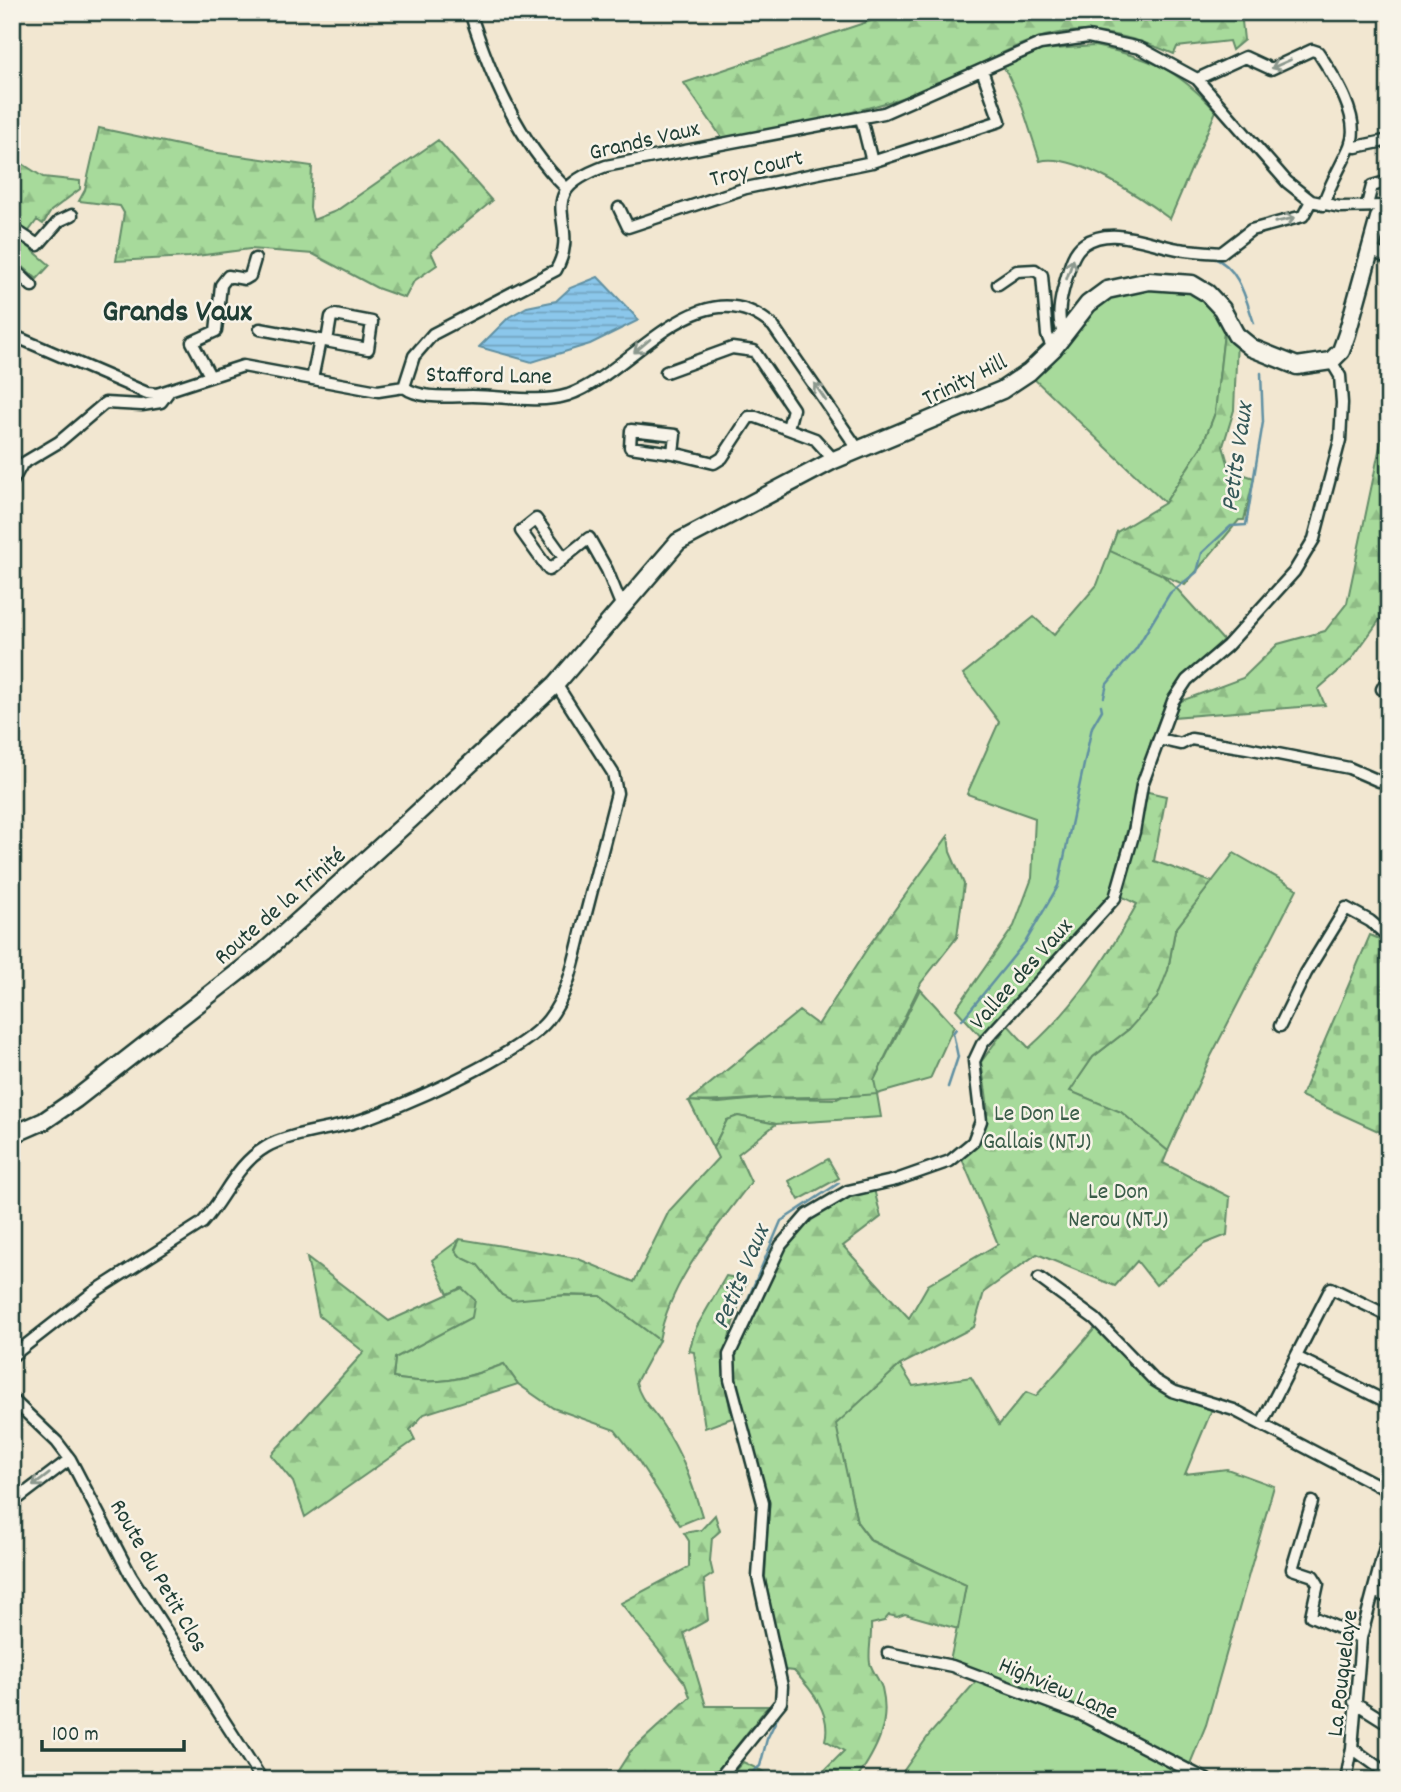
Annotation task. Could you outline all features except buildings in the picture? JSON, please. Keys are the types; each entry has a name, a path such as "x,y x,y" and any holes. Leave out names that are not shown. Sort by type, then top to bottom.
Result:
{"main road":[{"path":"1331,361 1341,351 1347,334 1370,249 1386,204"},
{"name":"Trinity Hill","path":"556,684 678,542 834,460 902,434 1002,390 1029,372 1053,349 1088,304 1107,290 1126,284 1176,281 1207,293 1222,309 1236,335 1252,348 1297,366 1331,361"},
{"name":"Route de la Trinité","path":"12,1135 44,1121 76,1099 264,953 556,684"}],"street":[{"path":"470,12 502,94 521,131 566,188"},
{"name":"Grands Vaux","path":"404,387 414,356 433,334 556,270 564,247 560,215 566,188 580,175 606,166 862,118 917,100 1040,44 1088,37 1140,48 1197,79"},
{"path":"1324,205 1331,180 1351,145 1354,125 1318,52 1312,50 1271,69 1245,57 1197,79 1287,181 1311,201 1324,205 1386,204"},
{"path":"862,118 873,162 1000,121 982,70"},
{"path":"1351,145 1356,148 1389,140"},
{"name":"Troy Court","path":"619,208 628,227 746,188 873,162"},
{"path":"1367,205 1372,186 1389,181"},
{"path":"1064,335 1059,325 1061,296 1069,268 1083,245 1100,237 1115,235 1178,249 1221,253 1251,230 1303,216 1311,201"},
{"path":"12,228 38,245 59,221 72,215"},
{"path":"1370,249 1389,259"},
{"path":"209,374 192,342 216,331 221,285 228,276 245,279 250,276 255,259"},
{"path":"12,267 33,286"},
{"path":"999,284 1017,271 1035,270 1042,275 1047,335 1053,349"},
{"name":"Stafford Lane","path":"404,387 413,393 440,396 558,397 603,379 679,319 707,311 747,310 762,316 773,326 858,449"},
{"path":"260,329 323,341 368,349 372,322 335,315 331,317 323,341 312,379"},
{"path":"12,335 147,393 171,389 209,374 250,366 377,391 404,387"},
{"path":"666,372 732,348 754,351 793,408 788,428"},
{"name":"Vallee des Vaux","path":"718,1780 781,1702 782,1686 758,1577 763,1503 730,1380 729,1356 781,1245 807,1215 848,1192 896,1180 950,1161 973,1142 981,1121 974,1061 982,1044 1115,898 1134,832 1142,785 1173,701 1187,680 1227,646 1294,572 1314,539 1340,440 1340,376 1331,361"},
{"path":"12,482 22,464 59,442 105,403 142,405 161,402 171,389"},
{"path":"673,453 675,435 631,430 630,447 673,453 714,463 722,458 749,417 815,439 834,460"},
{"path":"564,558 536,519 521,531 549,570 564,558 589,538 607,570 622,607"},
{"path":"1385,690 1389,676"},
{"path":"12,1356 94,1292 202,1223 213,1211 232,1178 249,1159 268,1146 356,1122 453,1081 514,1049 548,1020 567,985 617,793 613,773 556,684"},
{"path":"1159,739 1181,744 1191,739 1259,750 1349,768 1378,781"},
{"path":"1280,1026 1306,972 1346,908 1370,921 1389,937"},
{"path":"1039,1278 1095,1319 1154,1380 1172,1391 1234,1410 1389,1491"},
{"path":"1262,1423 1331,1288 1389,1315"},
{"path":"1296,1357 1389,1403"},
{"name":"Route du Petit Clos","path":"12,1399 57,1442 70,1459 131,1576 262,1780"},
{"path":"12,1503 70,1459"},
{"path":"1312,1502 1292,1569 1313,1576 1318,1584 1311,1616 1362,1638"},
{"name":"La Pouquelaye","path":"1346,1780 1352,1748 1354,1702 1362,1638 1389,1532"},
{"path":"1374,1591 1389,1598"},
{"name":"Highview Lane","path":"888,1653 951,1666 1082,1715 1207,1780"},
{"path":"1354,1702 1389,1724"},
{"path":"1352,1748 1389,1775"}],"green space":[{"path":"897,12 1241,12 1244,40 1232,50 1229,41 1177,47 1174,54 1108,34 1080,31 1048,35 1011,49 936,85 895,100 822,119 722,138 684,83"},
{"path":"1094,46 1131,55 1161,67 1188,84 1216,111 1170,219 1126,189 1089,170 1071,163 1040,161 1021,103 1004,67 1042,50"},
{"path":"99,128 211,152 312,166 310,208 313,220 336,211 438,140 492,201 431,252 437,265 414,281 405,298 377,288 313,254 250,249 189,257 116,261 124,213 120,206 79,201 85,190"},
{"path":"12,157 43,177 80,181 80,189 51,211 43,224 37,220 26,235 12,224 12,211 16,206 12,202"},
{"path":"12,233 50,265 37,279 12,257"},
{"path":"1180,287 1204,297 1225,324 1215,413 1203,444 1165,503 1032,377 1097,300 1129,288"},
{"path":"1225,324 1237,340 1234,410 1223,446 1230,470 1254,478 1244,520 1239,520 1185,585 1110,551 1117,532 1165,503 1203,444 1215,413"},
{"path":"1384,403 1389,403 1389,601 1386,611 1350,661 1318,689 1325,705 1172,717 1181,701 1243,678 1278,644 1325,631 1347,603 1383,432"},
{"path":"1117,532 1178,590 1223,640 1182,679 1166,702 1151,741 1110,895 983,1039 956,1009 1014,926 1032,878 1035,818 967,794 999,722 963,674 1034,617 1054,635 1097,585"},
{"path":"1144,791 1166,796 1154,861 1212,882 1175,930 1168,970 1157,998 1129,1029 1093,1057 1070,1091 1121,1112 1168,1151 1163,1163 1230,1197 1227,1235 1204,1244 1156,1285 1137,1261 1115,1286 1037,1254 984,1292 974,1327 900,1365 836,1424 857,1522 871,1541 966,1585 958,1629 905,1614 897,1617 889,1615 884,1621 871,1624 870,1663 882,1688 885,1713 880,1737 856,1780 809,1780 819,1776 844,1751 825,1740 826,1721 823,1711 794,1671 784,1670 774,1638 765,1577 769,1502 736,1380 735,1356 784,1250 811,1219 850,1197 874,1189 881,1217 843,1246 909,1318 928,1285 998,1244 962,1159 981,1135 987,1114 981,1062 1008,1025 1029,1048 1076,998 1114,943 1137,904 1121,896 1133,856"},
{"path":"948,836 950,852 964,884 957,937 921,983 874,1080 877,1094 689,1101 799,1011 818,1025 870,944"},
{"path":"1234,853 1297,889 1210,1058 1168,1151 1121,1112 1069,1091 1093,1057 1129,1029 1168,970 1175,930"},
{"path":"1370,935 1389,943 1389,1136 1301,1096"},
{"path":"920,989 954,1026 930,1079 877,1094 881,1117 776,1124 738,1116 727,1120 713,1148 689,1101 719,1103 770,1098 837,1099 874,1080"},
{"path":"738,1116 776,1124 738,1154 751,1182 709,1237 684,1276 673,1296 659,1340 601,1296 565,1295 512,1300 502,1295 478,1265 461,1257 455,1250 460,1239 576,1258 634,1282 669,1211 718,1158 713,1148 727,1120"},
{"path":"828,1159 839,1178 799,1200 789,1181"},
{"path":"460,1239 455,1250 461,1257 478,1265 502,1295 601,1296 659,1340 636,1382 643,1399 662,1424 681,1457 702,1516 680,1525 615,1430 553,1408 518,1384 504,1364 449,1380 393,1378 395,1358 462,1288 448,1294 432,1260"},
{"path":"307,1258 389,1321 462,1288 475,1300 472,1317 395,1358 393,1378 450,1380 504,1364 518,1384 424,1414 410,1430 415,1440 305,1517 293,1482 271,1455 364,1352 319,1316"},
{"path":"726,1276 747,1280 727,1348 726,1378 732,1418 705,1428 694,1352 689,1351 696,1328"},
{"path":"1097,1326 1150,1381 1213,1407 1185,1474 1227,1469 1274,1486 1206,1725 1190,1764 1080,1710 950,1661 966,1585 872,1541 857,1522 835,1424 900,1365 913,1386 971,1377 999,1425 1026,1392 1036,1396"},
{"path":"715,1515 720,1531 712,1538 710,1561 713,1574 704,1580 708,1620 684,1633 706,1706 768,1706 710,1780 612,1780 630,1752 690,1697 685,1683 621,1603 689,1567 689,1541 684,1533 701,1530"},
{"path":"979,1678 1076,1715 1201,1780 897,1780 929,1735"},
{"path":"743,1762 781,1780 726,1780"}],"water":[{"path":"598,277 639,320 590,344 532,362 479,347 509,317 527,307 556,301 570,288"}],"waterway":[{"name":"Petits Vaux","path":"1214,258 1223,262 1236,276 1254,323"},
{"name":"Petits Vaux","path":"1104,697 1107,684 1136,649 1170,593 1197,572 1202,553 1231,526 1246,525 1263,422 1261,373"},
{"name":"Petits Vaux","path":"962,1020 1026,941 1058,886 1092,727 1102,710 1101,705"},
{"name":"Petits Vaux","path":"948,1087 958,1057 953,1033 956,1029"},
{"name":"Petits Vaux","path":"726,1351 781,1221 839,1183"},
{"name":"Petits Vaux","path":"742,1780 760,1766 767,1739 783,1706"}],"district":[{"name":"Grands Vaux","path":"177,309"}],"park label":[{"name":"Le Don Le Gallais (NTJ)","path":"1037,1126"},
{"name":"Le Don Nerou (NTJ)","path":"1118,1204"}]}
